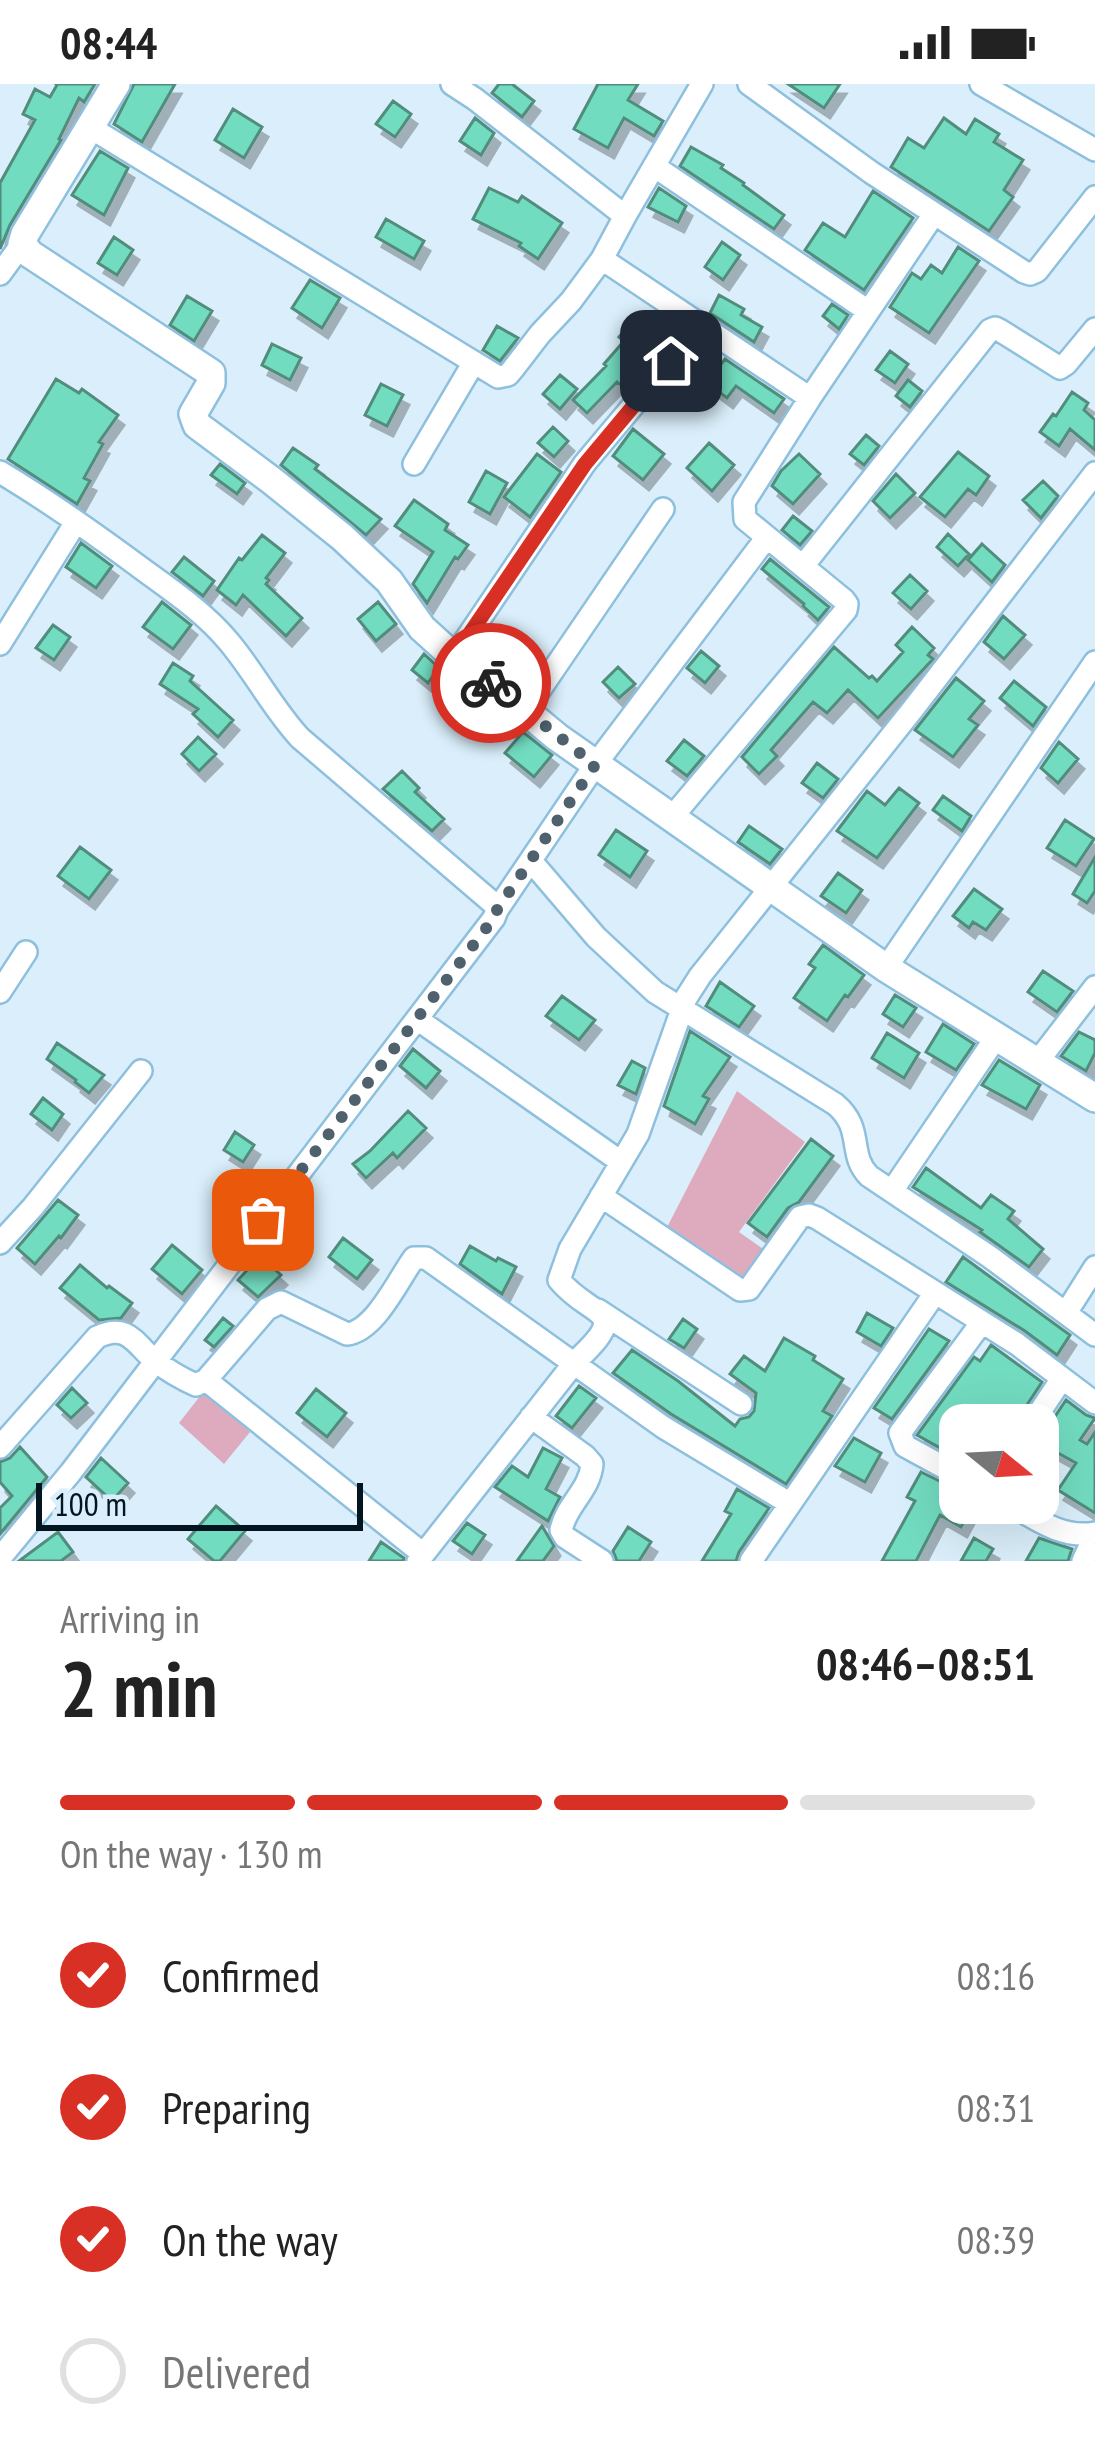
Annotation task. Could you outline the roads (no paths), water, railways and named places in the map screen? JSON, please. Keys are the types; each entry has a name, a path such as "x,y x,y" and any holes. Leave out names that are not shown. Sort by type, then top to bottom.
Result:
{"street":[{"path":"0,274 116,84"},
{"path":"452,84 479,92 625,216"},
{"path":"91,128 498,377 508,375 602,259 702,84"},
{"path":"748,84 934,214 1030,274 1037,272 1095,197"},
{"path":"981,84 1009,91 1095,150"},
{"path":"654,166 868,311"},
{"path":"673,816 846,610 844,600 745,519 744,502 934,214"},
{"path":"22,244 211,373 211,383 193,414 197,425 367,560 389,581 422,628 454,657 595,765 886,968 1095,1098"},
{"path":"602,259 810,398"},
{"path":"454,657 585,464 700,326"},
{"path":"803,566 990,330 1001,331 1060,368 1095,329"},
{"path":"415,464 474,362"},
{"path":"0,472 210,622 300,738 497,910"},
{"path":"741,1404 567,1290 560,1280 570,1249 645,1117 682,1010 700,976 1095,473"},
{"path":"526,710 664,509"},
{"path":"0,644 76,522"},
{"path":"0,1558 71,1472 494,918 595,765 767,537"},
{"path":"886,968 1095,662"},
{"path":"531,862 622,962 656,992 847,1114 860,1168 1095,1335"},
{"path":"0,992 26,952"},
{"path":"1038,1061 1095,987"},
{"path":"417,1019 621,1162"},
{"path":"892,1191 997,1036"},
{"path":"0,1243 141,1070"},
{"path":"601,1196 740,1290 749,1289 800,1217 817,1218 1017,1344 1095,1403"},
{"path":"0,1447 104,1333 119,1331 132,1337 155,1360 196,1385 206,1380 267,1309 281,1302 347,1334 359,1333 414,1258 426,1258 663,1427 789,1503"},
{"path":"1066,1313 1095,1267"},
{"path":"751,1561 934,1293"},
{"path":"206,1380 420,1558 575,1362 599,1339 605,1317 598,1310"},
{"path":"939,1465 904,1446 900,1433 982,1322"},
{"path":"1044,1404 1060,1380"},
{"path":"531,1417 592,1464 588,1483 563,1519 561,1530 602,1561"},
{"path":"1049,1524 1066,1533 1095,1534 1083,1561"}]}
